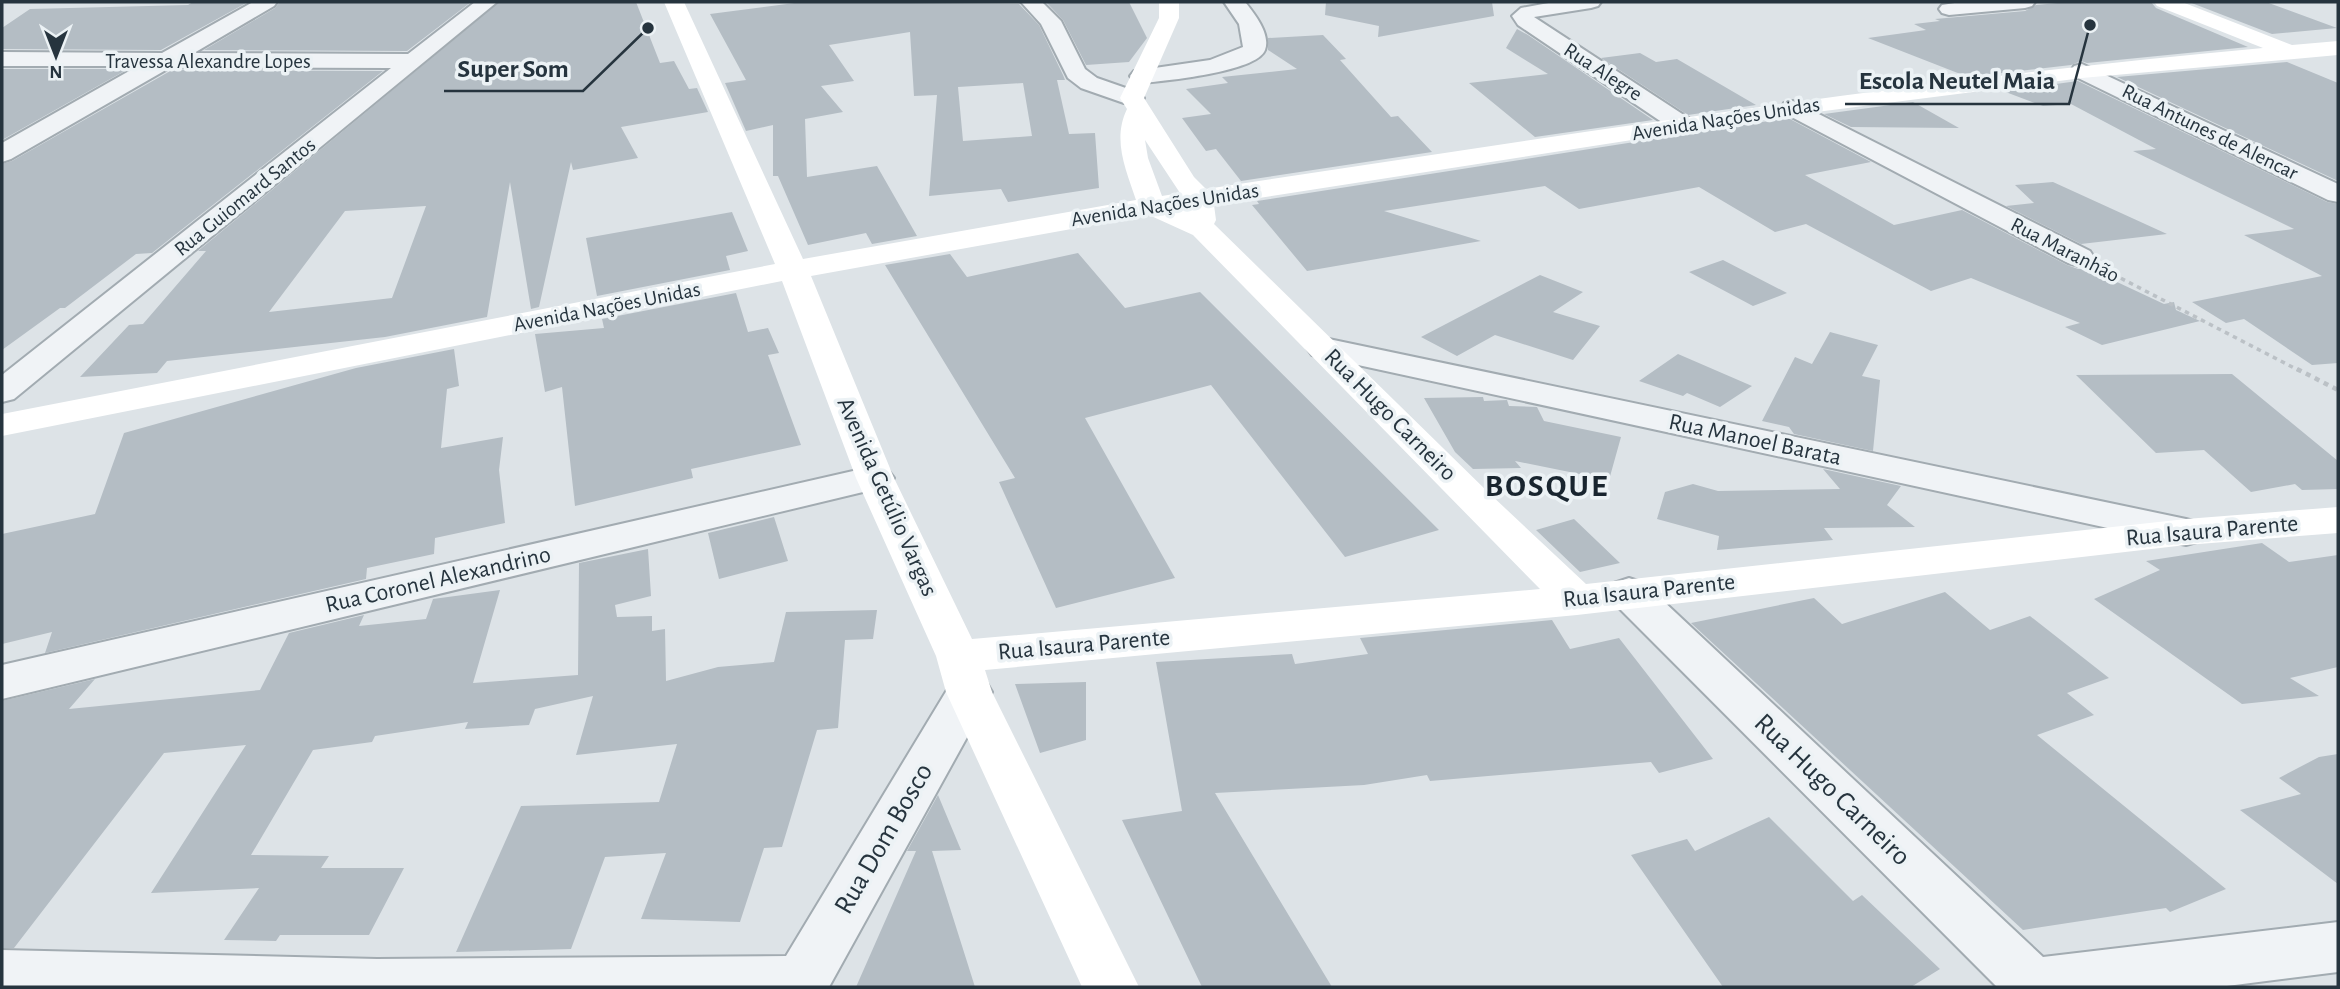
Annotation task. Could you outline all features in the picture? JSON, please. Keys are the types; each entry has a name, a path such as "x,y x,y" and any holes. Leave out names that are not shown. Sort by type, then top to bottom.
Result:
{"street":[{"path":"2,154 267,2"},
{"name":"Rua Guiomard Santos","path":"2,392 487,2"},
{"name":"Avenida Getúlio Vargas","path":"674,2 793,270 875,478 963,674 1111,987"},
{"path":"1031,2 1050,22 1076,73 1089,83 1135,104"},
{"path":"1152,206 1130,140 1131,124 1142,76 1169,18 1169,2"},
{"path":"1142,76 1215,66 1238,60 1254,50 1256,40 1245,16 1234,2"},
{"name":"Rua Alegre","path":"1591,2 1528,12 1522,16 1525,21 1684,126"},
{"path":"1949,9 2025,2"},
{"path":"2164,2 2291,48"},
{"path":"2184,2 2338,67"},
{"name":"Avenida Nações Unidas","path":"1201,214 1793,108 2082,71 2291,48 2338,48"},
{"name":"Travessa Alexandre Lopes","path":"2,60 414,61"},
{"name":"Rua Antunes de Alencar","path":"2082,71 2338,194"},
{"name":"Rua Hugo Carneiro","path":"1135,104 1201,214 1324,348 1476,503 1577,600"},
{"name":"Rua Maranhão","path":"1793,108 2079,257"},
{"name":"Avenida Nações Unidas","path":"2,425 793,270 1152,206"},
{"name":"Rua Hugo Carneiro","path":"1152,206 1201,214"},
{"name":"Rua Manoel Barata","path":"1324,348 2186,532"},
{"name":"Rua Coronel Alexandrino","path":"2,682 875,478"},
{"name":"Rua Isaura Parente","path":"963,674 1629,593 2186,532 2338,520"},
{"name":"Rua Hugo Carneiro","path":"1629,593 2033,986"},
{"name":"Rua Dom Bosco","path":"800,985 963,674"},
{"path":"2033,986 2338,947"},
{"path":"2,976 52,982 376,986 800,985"}],"path":[{"name":"Rua Maranhão","path":"2079,257 2338,390"}],"building":[{"path":"193,2 248,2 161,50 2,49 2,28 30,9 188,5"},
{"path":"280,2 471,2 407,51 204,50 275,8"},
{"path":"499,2 636,2 660,63 674,61 689,89 697,88 708,112 621,127 638,158 573,170 571,162 539,307 531,309 510,182 487,317 385,337 167,361 157,373 80,377 129,325 143,324 206,251 198,251","holes":["426,206 392,298 269,312 345,211"]},
{"path":"802,2 1019,4 1039,25 1065,80 1057,80 1069,134 1095,133 1099,188 1008,202 1001,189 929,196 937,95 914,96 910,32 829,45 854,81 821,86 843,112 805,119 807,177 877,166 917,236 872,244 866,233 808,245 778,176 773,176 773,125 746,131 725,83 746,80 710,14","holes":["1023,83 1032,136 963,141 958,87"]},
{"path":"1046,2 1129,2 1147,38 1129,62 1086,65 1063,20"},
{"path":"1326,2 1492,2 1494,16 1378,37 1379,26 1325,15"},
{"path":"2068,2 2151,2 2156,8 2248,47 2087,63 2081,61 2071,65 1968,77 1868,38 1926,30 1914,24 1940,21 1935,19 2025,11 2036,5"},
{"path":"2189,2 2266,2 2337,28 2272,34"},
{"path":"1517,29 1653,120 1535,137 1469,83 1548,74 1506,48"},
{"path":"1323,35 1346,59 1340,60 1391,117 1398,116 1432,152 1241,181 1216,149 1206,151 1182,118 1211,114 1186,89 1228,83 1222,77 1297,69 1268,50 1268,38"},
{"path":"1640,53 1656,62 1677,59 1756,105 1688,115 1601,58"},
{"path":"2287,62 2338,83 2338,181 2117,77"},
{"path":"2,69 128,69 2,140"},
{"path":"172,70 383,71 152,253 136,254 65,308 60,308 2,350 2,164 12,161"},
{"path":"2078,81 2327,202 2338,204 2338,363 2312,365 2244,319 2226,323 2192,302 2322,276 2244,235 2294,229 2133,151 2156,149 2071,104 2043,106 2003,91"},
{"path":"1913,102 1959,128 1851,127 1824,114"},
{"path":"1788,118 1871,162 1805,175 1894,225 1962,210 2067,265 2078,269 2085,267 2164,304 2174,302 2176,310 2200,321 2102,345 2065,327 2080,323 1971,278 1931,291 1806,224 1775,232 1699,187 1579,209 1545,186 1384,211 1481,241 1307,271 1252,205 1259,204 1257,201"},
{"path":"2053,182 2167,234 2081,244 2006,206 2034,203 2015,185"},
{"path":"732,212 748,251 726,256 730,270 597,296 586,238"},
{"path":"1078,253 1125,308 1200,292 1439,530 1345,557 1211,385 1085,418 1175,578 1056,608 999,482 1015,478 885,265 950,254 967,277"},
{"path":"1723,260 1787,293 1753,306 1689,272"},
{"path":"1540,275 1583,292 1553,312 1600,326 1573,360 1495,335 1457,356 1421,337"},
{"path":"736,293 748,332 768,328 779,353 768,355 801,445 691,469 693,478 575,506 562,387 545,392 535,334 604,328 602,319"},
{"path":"1830,332 1878,345 1862,376 1880,380 1873,451 1794,434 1789,427 1762,421 1795,357 1812,364"},
{"path":"454,349 459,386 447,389 441,448 503,437 499,470 505,523 435,538 434,554 367,568 366,579 45,653 52,632 2,644 2,534 95,514 124,433 356,368"},
{"path":"1678,354 1752,386 1720,407 1687,393 1683,396 1639,381"},
{"path":"2232,374 2338,461 2338,489 2302,490 2295,484 2251,492 2204,450 2156,453 2076,375"},
{"path":"1483,397 1484,401 1507,400 1509,406 1537,407 1544,421 1621,437 1609,480 1515,461 1521,468 1473,469 1455,452 1424,398"},
{"path":"1823,469 1901,486 1887,505 1915,527 1824,528 1833,540 1717,550 1719,536 1657,519 1665,492 1693,484 1718,491 1840,489"},
{"path":"774,517 788,561 719,579 708,533"},
{"path":"1574,519 1620,563 1580,572 1536,530"},
{"path":"2262,543 2289,562 2338,555 2338,667 2290,678 2319,696 2242,704 2094,599 2160,570 2146,561"},
{"path":"648,549 651,596 615,605 617,617 652,616 652,631 665,629 666,681 718,667 774,662 786,612 877,610 873,639 845,640 838,728 817,730 782,847 764,848 740,922 641,919 666,853 605,857 571,949 456,952 521,806 659,802 677,744 576,755 593,696 535,709 529,725 465,729 468,722 375,736 372,742 313,750 251,855 329,856 321,868 404,868 369,935 280,935 276,941 224,940 259,888 151,893 246,745 164,753 14,948 2,948 2,701 95,679 69,709 260,690 289,633 364,615 359,626 426,619 433,599 500,590 473,683 578,675 579,563"},
{"path":"1945,592 1990,630 2030,616 2109,678 2067,693 2094,715 2037,735 2226,889 2170,912 2166,908 2023,930 1691,623 1814,598 1842,624"},
{"path":"1552,620 1570,649 1619,638 1713,759 1659,773 1651,762 1430,781 1427,775 1364,785 1215,793 1332,987 1202,987 1122,820 1182,811 1156,662 1292,654 1295,664 1368,654 1360,638"},
{"path":"1086,682 1086,740 1040,753 1015,684"},
{"path":"2338,754 2338,884 2240,810 2301,794 2279,778 2319,757"},
{"path":"938,795 961,850 932,851 975,987 856,987 916,851 907,851"},
{"path":"1769,817 1853,901 1862,895 1940,969 1911,987 1723,987 1631,855 1687,839 1695,851"}],"place":[{"name":"Escola Neutel Maia","path":"2090,25"},
{"name":"Super Som","path":"648,28"}],"district":[{"name":"BOSQUE","path":"1547,486"}]}
